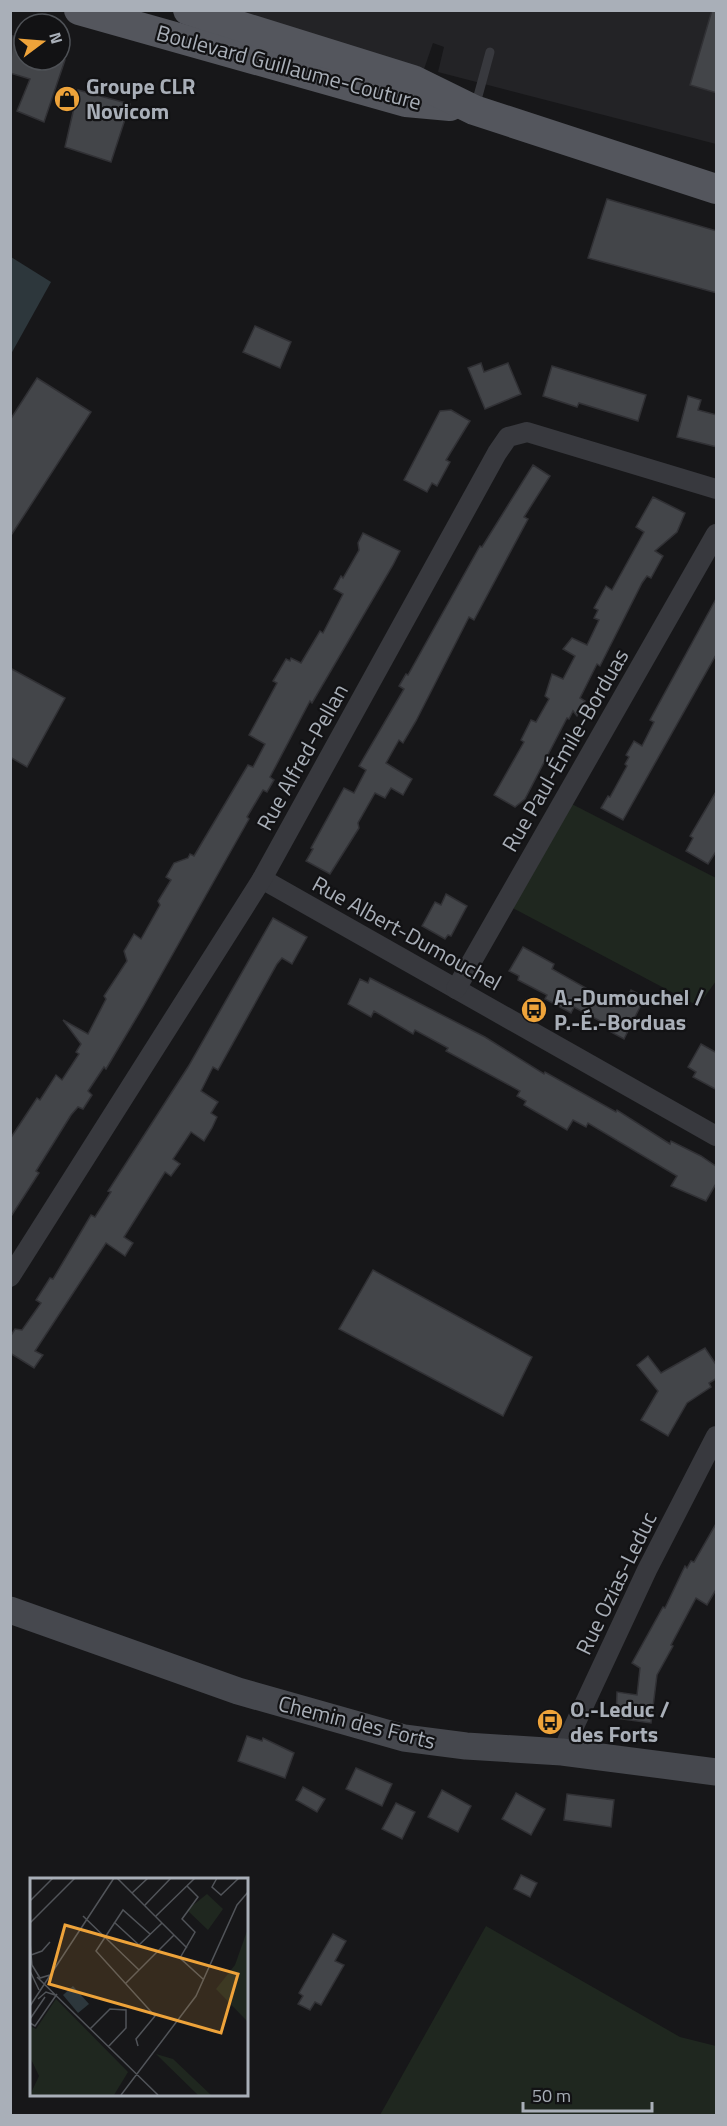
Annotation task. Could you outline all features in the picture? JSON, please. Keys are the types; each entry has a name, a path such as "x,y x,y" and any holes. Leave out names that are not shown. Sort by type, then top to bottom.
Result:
{"main road":[{"name":"Boulevard Guillaume-Couture","path":"79,10 406,102 470,109"},
{"name":"Boulevard Guillaume-Couture","path":"188,10 413,80 470,109 717,189"}],"street":[{"name":"Rue Alfred-Pellan","path":"10,1277 262,879 497,453 508,437 527,432 717,489"},
{"name":"Rue Paul-Émile-Borduas","path":"456,989 717,534"},
{"name":"Rue Albert-Dumouchel","path":"262,879 717,1136"},
{"name":"Rue Ozias-Leduc","path":"562,1752 647,1570 717,1436"},
{"name":"Chemin des Forts","path":"10,1610 238,1691 404,1738 466,1746 562,1752 717,1772"}],"lane":[{"path":"470,109 490,52"}],"shaded area":[{"path":"204,11 716,11 716,144 438,72 444,47 433,43 422,75"},
{"path":"11,257 51,282 11,354"},
{"path":"564,800 716,878 716,981 698,1006 505,904"},
{"path":"486,1926 680,2037 716,2046 716,2115 380,2115"}],"building":[{"path":"712,10 717,10 717,93 690,85"},
{"path":"12,48 12,72 61,72 44,122 17,111 30,79 10,73"},
{"path":"78,90 130,104 111,162 65,147"},
{"path":"607,199 717,231 717,293 588,258"},
{"path":"255,326 291,342 280,368 243,352"},
{"path":"481,363 484,372 508,363 521,394 485,409 468,368"},
{"path":"552,366 646,395 638,421 579,403 577,407 543,396"},
{"path":"37,378 91,412 10,537 10,420"},
{"path":"688,396 701,400 698,410 717,415 717,447 677,437"},
{"path":"451,410 470,421 446,460 450,462 437,486 432,483 427,492 404,480 440,411"},
{"path":"533,465 550,476 524,517 528,519 474,620 469,617 416,721 403,743 399,740 386,763 412,779 403,795 391,788 385,798 375,793 358,823 359,828 330,874 306,861 313,849 311,848 344,788 354,793 366,770 359,766 404,689 399,686 406,674 408,675 480,546 482,547"},
{"path":"653,497 685,513 677,532 655,551 663,556 651,578 647,576 642,583 600,666 597,664 580,698 585,701 577,716 573,711 569,719 567,718 525,799 515,807 494,795 524,742 521,740 531,720 536,722 549,699 545,696 552,674 563,679 575,656 563,649 572,638 587,645 599,620 594,618 598,610 594,608 606,586 612,590 644,532 636,527"},
{"path":"363,533 400,551 393,565 312,703 310,701 270,777 274,780 267,792 263,790 247,817 249,819 144,1005 106,1069 104,1067 88,1091 92,1095 83,1109 78,1107 71,1115 36,1171 39,1173 10,1218 10,1139 37,1098 40,1100 56,1075 62,1080 79,1054 76,1052 81,1044 63,1020 88,1034 106,999 104,996 127,961 124,951 134,934 141,939 160,905 158,901 171,880 166,877 174,863 188,858 190,854 194,856 248,765 253,767 265,744 249,735 277,683 273,681 286,659 290,661 291,658 301,663 320,631 323,633 343,594 334,589 359,550 358,543"},
{"path":"717,597 717,653 623,820 601,808 608,796 610,797 627,766 625,764 629,757 626,755 634,741 642,746 654,722 650,720"},
{"path":"10,668 65,698 27,767 10,757"},
{"path":"717,790 717,850 708,864 686,851 693,838 690,836"},
{"path":"446,894 467,906 451,936 448,935 445,939 422,926 435,902 441,905"},
{"path":"273,918 307,937 292,964 282,958 277,964 218,1070 213,1067 201,1091 218,1102 211,1113 217,1117 212,1128 204,1141 191,1132 173,1159 180,1164 171,1176 165,1172 124,1237 133,1243 125,1256 106,1243 35,1351 43,1355 34,1368 10,1353 10,1337 15,1329 22,1330 41,1303 36,1300 50,1278 53,1279 91,1215 95,1217 111,1192 108,1191 188,1067"},
{"path":"523,947 554,964 552,969 605,999 607,994 617,1000 620,995 627,999 631,990 645,997 624,1039 611,1032 613,1028 574,1007 571,1013 545,999 547,995 518,980 519,976 509,971"},
{"path":"370,978 485,1037 544,1074 545,1072 616,1112 617,1110 670,1144 671,1141 701,1156 717,1167 717,1182 706,1201 671,1186 677,1176 588,1123 586,1127 573,1120 567,1130 524,1105 526,1101 517,1096 520,1091 446,1051 448,1048 415,1030 413,1034 374,1011 371,1017 348,1004 360,979 368,983"},
{"path":"701,1044 717,1053 717,1090 693,1077 696,1072 688,1067"},
{"path":"373,1270 532,1357 503,1416 339,1329"},
{"path":"705,1348 717,1366 717,1378 709,1383 711,1387 687,1403 668,1436 641,1420 658,1391 637,1365 648,1356 661,1373"},
{"path":"717,1522 717,1588 707,1605 696,1598 671,1645 673,1646 657,1675 651,1723 616,1718 617,1692 637,1695 640,1668 632,1663 663,1607 665,1608 685,1566 687,1568 691,1561 694,1562"},
{"path":"247,1736 262,1741 263,1738 294,1753 285,1778 238,1761"},
{"path":"356,1768 392,1784 382,1806 346,1789"},
{"path":"303,1787 325,1799 317,1812 296,1800"},
{"path":"442,1790 471,1806 458,1832 428,1817"},
{"path":"516,1793 545,1809 531,1835 502,1819"},
{"path":"567,1794 614,1800 611,1827 564,1820"},
{"path":"396,1803 415,1812 402,1839 382,1829"},
{"path":"521,1875 537,1883 530,1897 514,1889"},
{"path":"333,1934 346,1941 335,1961 344,1965 321,2005 315,2002 310,2010 298,2004 303,1996 299,1993"}],"place":[{"name":"Groupe CLR Novicom","path":"67,99"},
{"name":"A.-Dumouchel / P.-É.-Borduas","path":"534,1010"},
{"name":"O.-Leduc / des Forts","path":"550,1722"}]}
